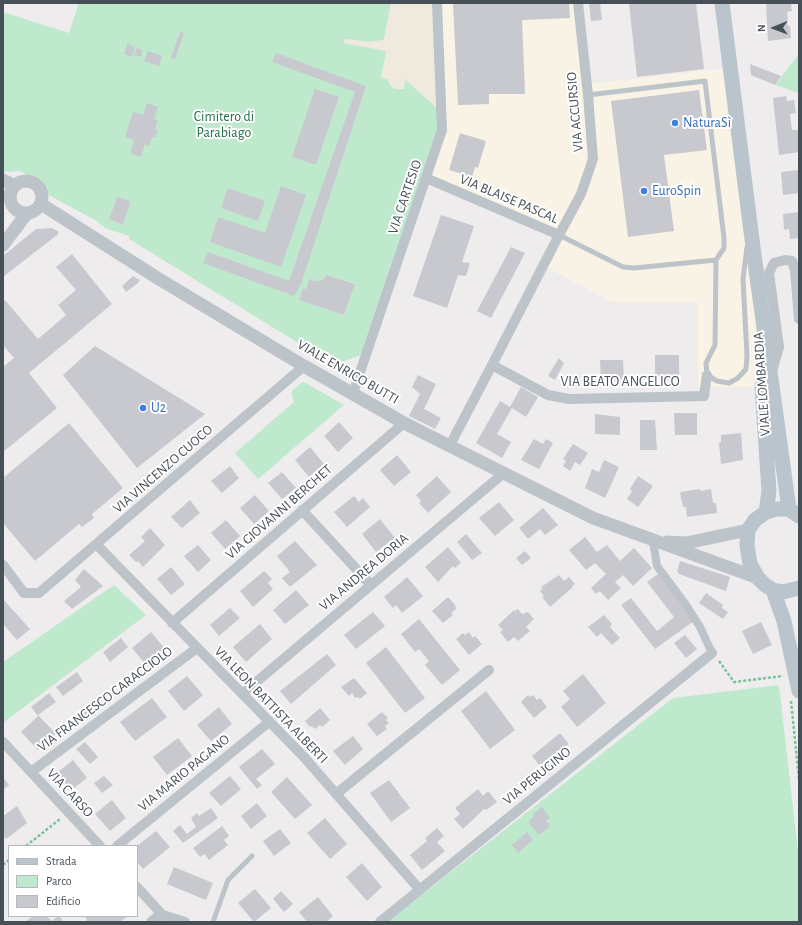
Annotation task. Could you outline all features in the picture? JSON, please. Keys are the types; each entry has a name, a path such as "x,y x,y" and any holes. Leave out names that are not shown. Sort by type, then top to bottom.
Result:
{"main road":[{"name":"VIALE LOMBARDIA","path":"722,3 770,376 794,512"},
{"name":"VIALE LOMBARDIA","path":"754,255 769,491 766,512"},
{"path":"794,512 777,509 766,512 755,520 748,530 746,546 750,564 758,578 772,590 784,621 795,695"},
{"path":"772,590 783,592 799,588"}],"street":[{"name":"VIA CARTESIO","path":"353,393 442,130 437,3"},
{"name":"VIA ACCURSIO","path":"559,235 582,194 593,159 578,3"},
{"name":"VIA BLAISE PASCAL","path":"426,178 559,235 492,365"},
{"path":"3,180 15,186"},
{"path":"3,244 27,214 32,212 41,204 42,191 33,182 26,181 15,186 10,198 11,203 20,212 27,214"},
{"name":"VIALE ENRICO BUTTI","path":"41,204 125,258 304,366 404,423 505,472 593,518 758,578"},
{"path":"770,376 779,347 769,273 774,263 785,260 795,260 799,318"},
{"path":"450,445 492,365"},
{"name":"VIA BEATO ANGELICO","path":"492,365 548,395 569,398 704,396 707,375"},
{"name":"VIA VINCENZO CUOCO","path":"3,565 24,593 39,593 304,366"},
{"name":"VIA GIOVANNI BERCHET","path":"172,623 404,423"},
{"name":"VIA ANDREA DORIA","path":"242,694 505,472"},
{"path":"302,510 371,585"},
{"path":"712,653 700,627 658,566 653,541 686,543 748,530"},
{"name":"VIA LEON BATTISTA ALBERTI","path":"96,545 303,756 420,890"},
{"name":"VIA FRANCESCO CARACCIOLO","path":"31,772 197,648"},
{"name":"VIA PERUGINO","path":"380,922 712,653"},
{"path":"336,794 489,670"},
{"name":"VIA MARIO PAGANO","path":"118,845 269,722"},
{"name":"VIA CARSO","path":"3,742 99,845"},
{"path":"138,888 169,922"},
{"path":"151,922 161,914"},
{"path":"161,914 185,922"}],"lane":[{"path":"588,95 704,81 724,238 724,248 716,260 715,345 706,363 707,375 717,381 729,383 738,378 746,369 748,356 742,279 750,226"},
{"path":"559,235 623,267 634,268 716,260"},
{"path":"213,922 228,880 252,856"}],"path":[{"path":"712,653 734,682 788,675"},
{"path":"795,695 799,779"},
{"path":"27,845 68,812"}],"shaded area":[{"path":"439,3 581,3 589,84 728,68 751,253 761,387 698,387 698,302 612,302 546,267 563,234 428,176 444,130"}],"green space":[{"name":"Cimitero di Parabiago","path":"79,3 391,3 384,40 368,42 345,39 386,51 387,79 391,87 405,79 438,109 437,130 361,355 334,365 129,239 129,236 105,228 95,220 50,196 37,179 19,171 3,172 3,12 69,33","holes":["117,197 131,201 123,225 109,219","326,275 355,284 344,315 300,300 303,288 306,289 309,279 316,281 323,280"]},
{"path":"799,54 799,93 775,85"},
{"path":"304,382 344,405 258,479 235,453 294,402 291,392"},
{"path":"114,585 146,615 3,723 3,662"},
{"path":"779,685 799,860 799,922 387,922 673,698"}],"sand":[{"path":"391,3 433,3 438,109 405,79 404,89 394,89 387,79 381,78 386,51 344,43 345,39 368,42 384,40"}],"building":[{"path":"453,3 569,3 570,18 522,20 525,94 489,94 489,104 458,105"},
{"path":"589,3 600,3 602,20 591,21"},
{"path":"629,3 696,3 704,69 637,77"},
{"path":"766,3 791,3 792,11 787,12 787,20 788,26 790,26 791,38 768,41"},
{"path":"180,32 184,33 175,59 171,58"},
{"path":"127,44 135,47 132,57 124,54"},
{"path":"137,48 143,50 141,57 134,55"},
{"path":"148,51 162,56 159,66 144,61"},
{"path":"276,53 366,86 301,284 294,296 203,263 208,252 289,281 355,92 272,62"},
{"path":"750,64 781,76 775,85 751,75"},
{"path":"315,89 339,97 316,165 292,157"},
{"path":"699,90 707,150 664,155 674,231 628,237 611,101"},
{"path":"786,96 787,101 794,100 796,113 790,114 792,130 798,130 799,152 779,155 773,98"},
{"path":"147,103 158,107 154,119 158,120 155,129 158,131 155,138 152,137 149,146 145,144 141,157 130,153 134,140 125,137 133,112 143,115"},
{"path":"460,133 486,141 478,168 475,167 472,177 449,170"},
{"path":"799,170 799,193 783,195 781,172"},
{"path":"281,186 306,195 281,267 210,242 218,217 265,233"},
{"path":"228,188 265,201 258,221 221,208"},
{"path":"117,197 131,201 123,225 109,219"},
{"path":"799,212 799,238 790,239 789,229 784,230 783,214"},
{"path":"441,215 474,226 462,262 470,263 466,276 458,275 447,308 413,296"},
{"path":"52,228 59,232 57,235 3,277 3,256 36,229"},
{"path":"511,247 525,253 491,318 477,311"},
{"path":"72,254 112,304 29,373 57,408 3,452 3,367 14,358 3,345 3,302 5,300 38,339 66,315 58,305 76,290 56,267"},
{"path":"326,275 355,284 344,315 299,300 303,288 306,289 309,279 316,281 323,280"},
{"path":"133,276 140,280 126,292 122,286"},
{"name":"U2","path":"95,346 205,414 137,468 63,375"},
{"path":"655,355 679,355 679,375 655,376"},
{"path":"559,358 564,363 555,380 548,376"},
{"path":"600,360 623,360 624,380 601,381"},
{"path":"418,375 436,384 424,409 441,418 435,429 409,416 420,394 412,387"},
{"path":"521,387 538,397 526,417 512,408 497,434 511,442 502,458 476,443 500,401 510,407"},
{"path":"674,413 697,413 697,435 675,435"},
{"path":"595,414 620,417 620,435 595,434"},
{"path":"640,420 655,420 657,450 640,450"},
{"path":"339,422 353,438 338,452 324,436"},
{"path":"69,423 123,488 92,514 94,518 82,527 79,524 35,561 3,523 3,478"},
{"path":"741,433 743,460 721,464 719,443 721,442 721,435"},
{"path":"534,439 543,444 546,439 553,443 539,469 521,460"},
{"path":"573,444 588,453 580,465 575,462 570,471 563,466 566,461 563,459"},
{"path":"310,447 324,464 309,477 295,460"},
{"path":"397,455 411,472 394,486 380,470"},
{"path":"604,460 619,467 605,498 585,488 592,469 599,472"},
{"path":"230,466 239,478 222,493 211,481"},
{"path":"282,472 296,488 282,499 268,483"},
{"path":"437,476 451,492 428,513 419,503 421,501 416,495"},
{"path":"638,476 653,486 638,507 627,499 632,491 630,489"},
{"path":"700,489 701,491 711,489 713,503 716,503 717,513 687,517 686,507 683,507 680,492"},
{"path":"255,495 269,511 254,524 240,508"},
{"path":"354,496 359,502 363,498 370,507 347,527 334,512"},
{"path":"190,500 200,513 182,528 171,517"},
{"path":"499,502 514,520 495,536 479,518"},
{"path":"543,508 558,525 545,535 540,529 528,539 519,528"},
{"path":"380,519 395,538 376,552 362,534"},
{"path":"226,520 240,536 225,549 211,533"},
{"path":"150,528 165,545 143,567 138,561 136,562 129,555 145,541 141,537"},
{"path":"466,534 482,553 472,560 457,542"},
{"path":"585,537 597,552 607,545 620,561 634,548 652,568 633,586 623,575 615,582 621,588 608,600 600,591 596,594 591,588 606,574 595,563 586,570 569,550"},
{"path":"295,541 317,565 290,587 282,578 290,572 277,556"},
{"path":"198,545 211,560 198,572 184,556"},
{"path":"448,547 461,563 455,568 453,566 438,582 425,567"},
{"path":"525,551 531,558 522,565 516,558"},
{"path":"680,561 730,577 726,591 679,574 677,571"},
{"path":"171,567 185,584 171,595 157,579"},
{"path":"84,569 103,586 72,609 64,601 81,587 75,580"},
{"path":"264,571 272,579 268,583 273,589 253,607 240,591"},
{"path":"658,574 694,621 655,649 621,605 631,598 657,631 674,617 647,582"},
{"path":"559,575 564,581 569,577 575,584 550,607 542,597 544,596 540,591 543,588 541,587"},
{"path":"407,577 423,596 402,613 396,605 393,608 384,597"},
{"path":"296,590 309,605 285,624 273,610"},
{"path":"706,593 723,605 722,608 728,612 723,619 699,603"},
{"path":"448,597 455,605 456,609 451,613 453,615 443,623 432,611"},
{"path":"3,599 30,629 17,640 3,624"},
{"path":"230,608 240,618 219,636 210,625"},
{"path":"518,609 522,614 528,612 534,619 526,627 530,631 518,641 514,637 508,642 500,632 503,630 498,625 514,610 515,611"},
{"path":"373,612 385,626 356,649 344,635"},
{"path":"604,615 612,624 610,627 620,638 612,645 601,633 597,637 588,627"},
{"path":"419,619 460,670 442,685 425,665 429,661 419,649 415,652 401,634"},
{"path":"761,622 772,645 753,654 742,631"},
{"path":"260,624 272,639 246,662 233,647"},
{"path":"151,632 165,649 146,665 132,648"},
{"path":"469,632 473,638 475,636 482,644 469,655 456,639 463,633 465,635"},
{"path":"685,635 697,649 686,658 674,643"},
{"path":"121,638 128,647 110,662 103,652"},
{"path":"386,647 425,698 405,713 366,663"},
{"path":"327,654 336,665 291,704 280,691"},
{"path":"77,672 83,681 63,696 56,687"},
{"path":"583,674 606,703 577,727 561,707 570,699 563,691"},
{"path":"187,676 203,695 184,711 168,691"},
{"path":"354,678 367,693 360,699 358,697 355,698 352,693 349,696 341,687"},
{"path":"486,691 515,730 490,749 461,711"},
{"path":"49,693 56,702 38,715 56,734 38,750 21,732 38,716 31,707"},
{"path":"528,695 530,697 533,695 537,700 540,698 547,707 534,718 521,702"},
{"path":"96,698 103,707 78,726 72,718"},
{"path":"152,698 167,717 135,741 120,722"},
{"path":"219,707 232,724 211,741 197,725"},
{"path":"320,708 330,720 322,727 320,725 315,729 312,726 310,727 305,721"},
{"path":"382,712 388,718 386,720 389,723 385,726 387,729 377,736 367,724"},
{"path":"560,733 569,744 559,752 562,756 544,771 532,756"},
{"path":"353,736 363,749 345,765 333,751"},
{"path":"178,738 192,756 167,775 153,757"},
{"path":"85,742 98,757 90,764 76,749"},
{"path":"262,749 275,764 256,779 262,785 257,789 239,767"},
{"path":"73,760 87,778 70,791 58,772"},
{"path":"104,776 113,785 102,793 94,783"},
{"path":"230,776 241,789 221,806 209,793"},
{"path":"3,777 9,785 3,790"},
{"path":"287,777 312,805 295,819 271,792"},
{"path":"389,780 410,808 391,822 370,793"},
{"path":"478,789 483,796 488,791 497,802 486,810 484,809 463,829 454,819 460,814 455,808"},
{"path":"112,800 126,818 110,831 95,814"},
{"path":"257,803 267,816 251,829 241,816"},
{"path":"17,806 27,823 6,839 3,834 3,816"},
{"path":"542,807 550,818 546,821 550,826 539,835 528,822 534,816 533,814"},
{"path":"211,808 218,818 183,843 173,831 180,825 187,834 196,827 191,818 197,813 199,816"},
{"path":"325,818 347,844 330,859 307,833"},
{"path":"222,826 229,836 224,840 228,845 209,860 205,854 200,857 193,848"},
{"path":"437,828 444,836 437,842 445,851 422,870 410,855 427,841 425,838"},
{"path":"280,829 291,843 274,856 263,841"},
{"path":"156,831 170,847 143,869 138,863 138,845"},
{"path":"527,832 533,840 518,853 512,845"},
{"path":"362,863 382,887 367,901 346,877"},
{"path":"174,867 213,883 206,900 167,884"},
{"path":"255,889 271,908 254,922 238,903"},
{"path":"281,891 293,904 284,912 273,899"},
{"path":"318,897 333,916 326,922 307,922 299,912"},
{"path":"32,917 48,917 51,921 60,917 64,922 25,922"},
{"path":"85,917 127,917 120,922 85,922 87,921"}],"place":[{"name":"NaturaSì","path":"675,123"},
{"name":"EuroSpin","path":"644,191"},
{"name":"U2","path":"143,408"}]}
